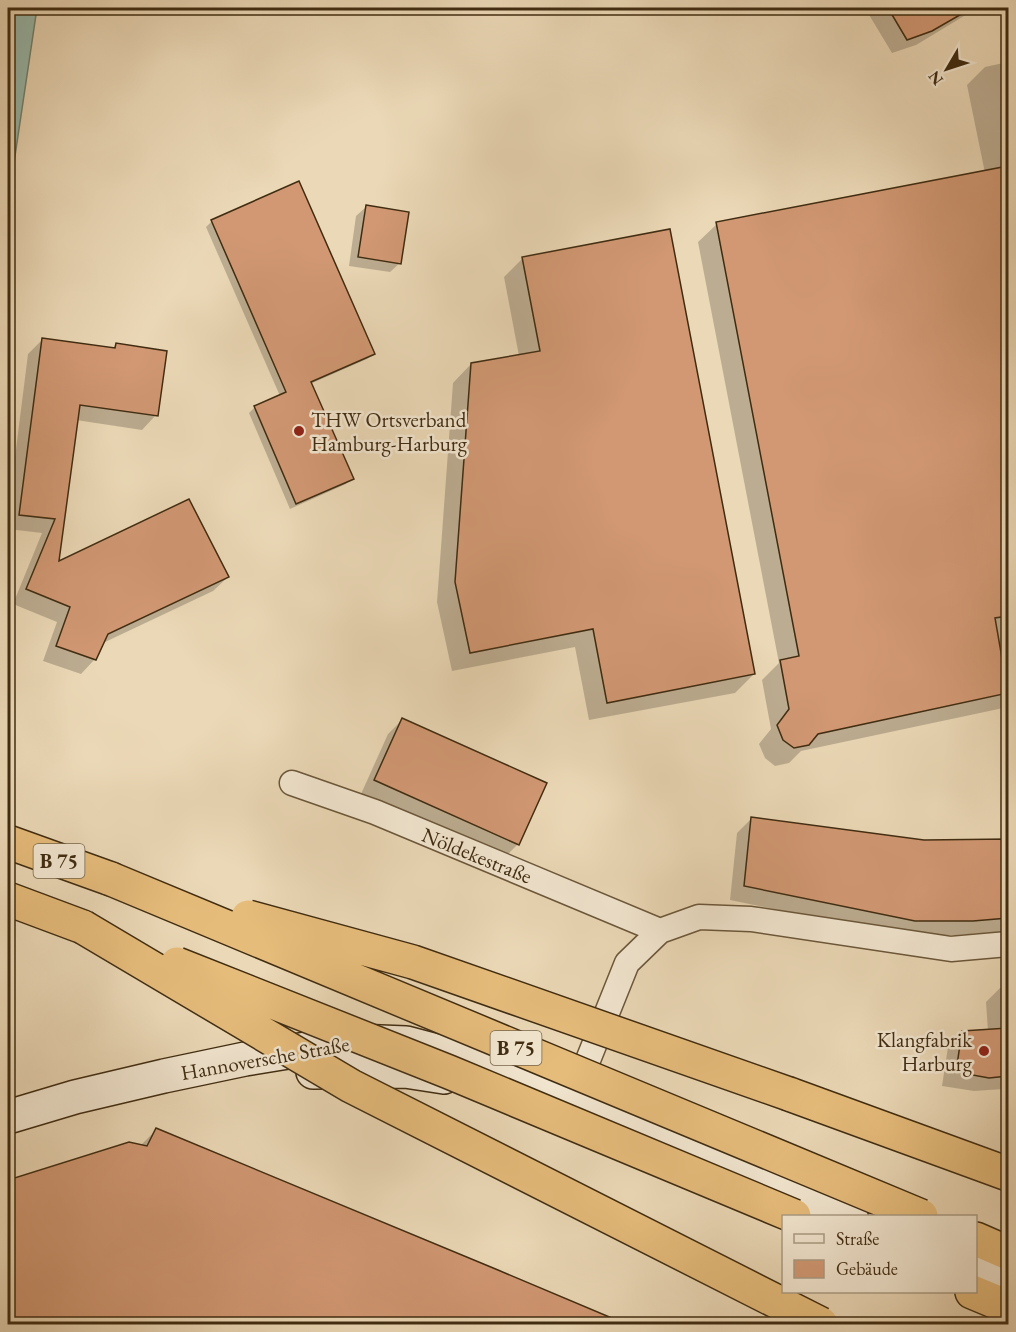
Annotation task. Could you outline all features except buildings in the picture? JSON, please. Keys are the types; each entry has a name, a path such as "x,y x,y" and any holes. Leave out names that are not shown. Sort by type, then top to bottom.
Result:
{"highway":[{"name":"B 75","path":"8,842 111,879 919,1215"},
{"name":"B 75","path":"111,879 413,962 789,1094 1008,1174"},
{"name":"B 75","path":"8,899 449,1072 792,1215"},
{"name":"B 75","path":"83,927 351,1086 821,1324"},
{"path":"977,1240 1008,1253"},
{"path":"975,1293 1008,1305"}],"main road":[{"name":"Hannoversche Straße","path":"8,1117 75,1097 245,1059 355,1041 406,1043 455,1056 572,1100 849,1215"},
{"path":"977,1267 1008,1279"},
{"path":"977,1282 1008,1305"}],"street":[{"name":"Nöldekestraße","path":"292,783 375,812 660,931"},
{"path":"572,1100 627,963 660,931 699,917 751,919 951,949 1008,944"}],"shaded area":[{"path":"8,8 37,8 8,203"}],"place":[{"name":"THW Ortsverband Hamburg-Harburg","path":"299,431"},
{"name":"Klangfabrik Harburg","path":"984,1051"}]}
